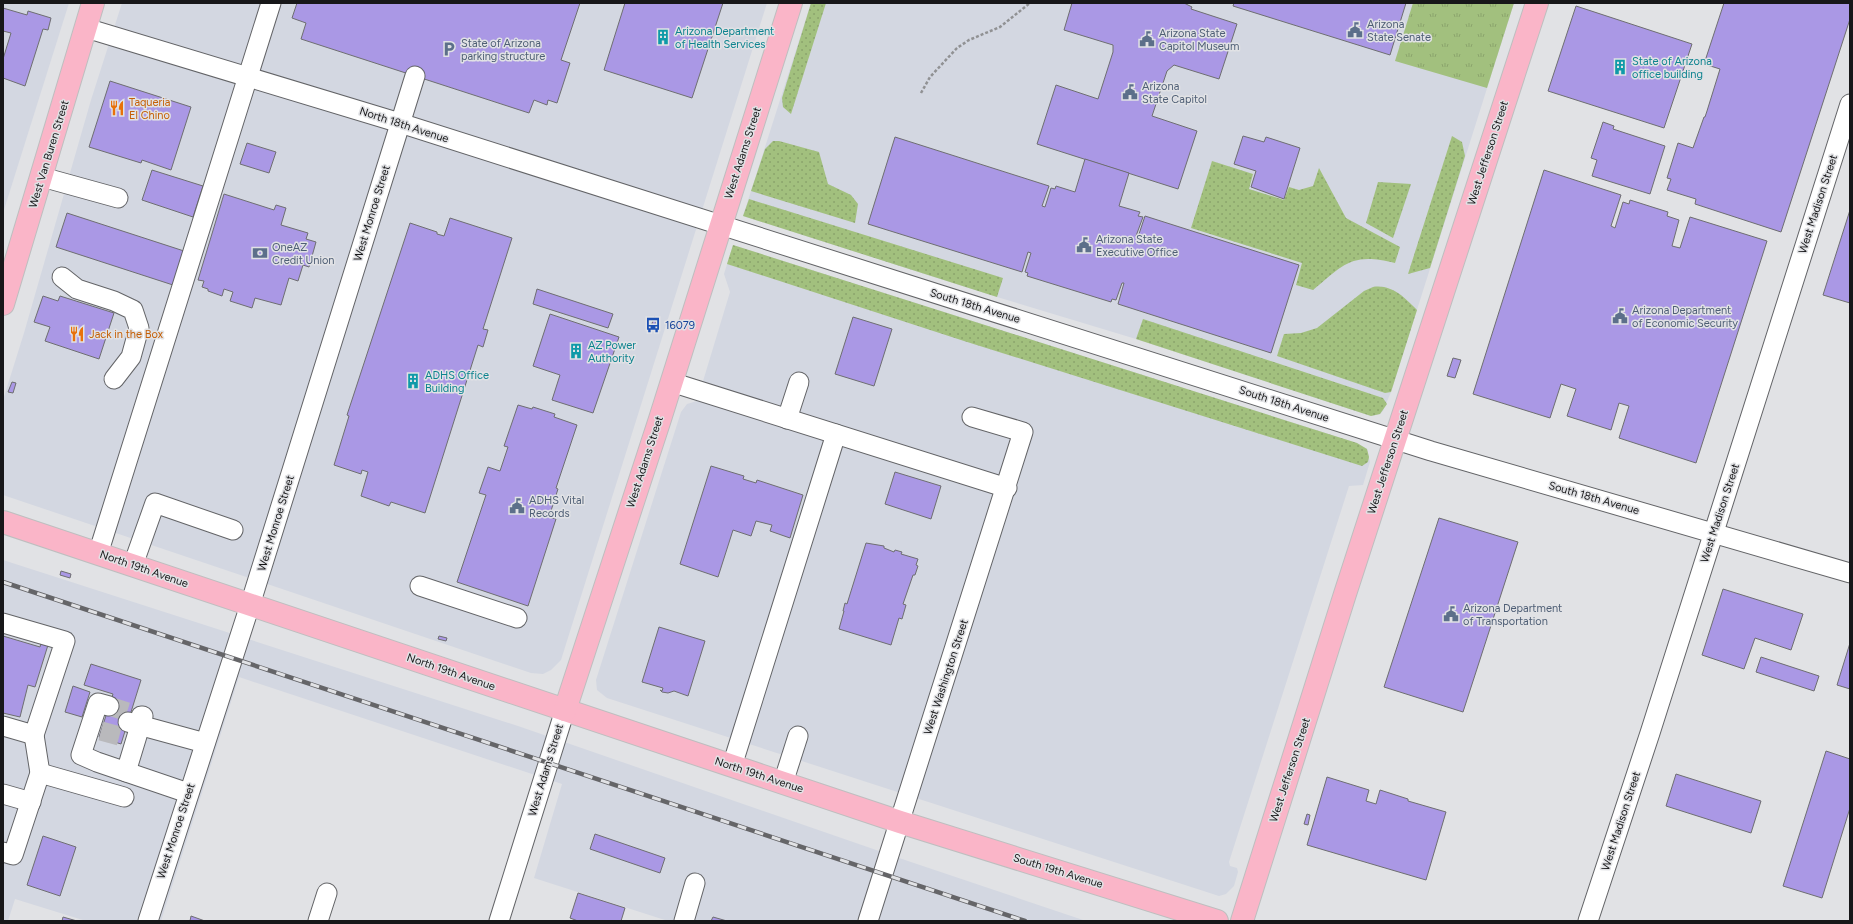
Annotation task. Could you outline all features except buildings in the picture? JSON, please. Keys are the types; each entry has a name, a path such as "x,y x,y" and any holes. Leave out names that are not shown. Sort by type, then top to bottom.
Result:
{"main road":[{"name":"West Van Buren Street","path":"3,304 93,3"},
{"name":"West Adams Street","path":"565,710 721,226 791,3"},
{"name":"West Jefferson Street","path":"1242,921 1395,440 1537,3"},
{"name":"North 19th Avenue","path":"3,522 900,822"},
{"name":"South 19th Avenue","path":"900,822 1217,921"}],"street":[{"path":"98,554 271,3"},
{"name":"North 18th Avenue","path":"86,28 400,123 721,226"},
{"name":"West Monroe Street","path":"148,921 188,793 250,605 415,76"},
{"name":"West Madison Street","path":"1588,921 1650,734 1850,104"},
{"path":"42,177 118,198"},
{"name":"South 18th Avenue","path":"721,226 1395,440 1850,573"},
{"path":"62,277 77,289 114,301 132,310 140,328 131,358 114,379"},
{"path":"671,382 1007,488"},
{"path":"787,419 799,382"},
{"name":"West Washington Street","path":"868,921 1007,488 1023,432 972,417"},
{"path":"732,766 836,434"},
{"path":"134,565 155,503 233,530"},
{"path":"420,586 517,618"},
{"path":"3,623 65,641 34,735 40,773 13,855 3,852"},
{"name":"West Adams Street","path":"499,921 565,710"},
{"path":"100,717 81,755 97,762 188,793"},
{"path":"3,726 34,735"},
{"path":"126,772 133,727 205,743"},
{"path":"783,783 798,736"},
{"path":"89,787 97,762"},
{"path":"40,773 124,797"},
{"path":"3,794 30,802"},
{"path":"684,921 695,883"},
{"path":"318,921 327,893"}],"path":[{"path":"922,93 930,77 957,48 969,40 1000,28 1030,3"}],"shaded area":[{"path":"3,3 69,3 3,213"},
{"path":"122,3 767,3 561,660 551,670 543,674 531,673 3,495 3,400 24,333 91,100"},
{"path":"811,3 1514,3 1391,392 1383,411 1380,414 1371,416 1136,339 997,297 743,216"},
{"path":"733,245 1357,443 1367,449 1370,462 1363,485 1349,486 1229,862 1230,866 1237,868 1238,872 1234,886 1226,894 1219,896 607,698 597,690 596,680 681,412 687,404 697,401 730,292 724,274"},
{"path":"3,560 518,726 1086,921 668,921 534,878 562,784 239,677 161,921 86,921 15,899 8,921 3,921"}],"green space":[{"path":"811,3 826,3 791,114 783,107 782,98"},
{"path":"1413,3 1514,3 1487,88 1395,61"},
{"path":"1452,136 1462,142 1465,156 1430,268 1408,274"},
{"path":"773,141 779,141 819,152 828,184 851,195 858,204 855,223 751,191 765,149"},
{"path":"1212,161 1253,174 1249,189 1284,200 1289,187 1299,190 1313,186 1319,168 1346,218 1400,247 1395,263 1368,259 1358,260 1341,267 1313,290 1296,285 1302,263 1191,228"},
{"path":"1378,182 1411,184 1393,238 1366,223"},
{"path":"749,199 1003,278 997,297 743,216"},
{"path":"733,245 1357,443 1367,449 1369,457 1368,462 1362,466 964,341 727,264"},
{"path":"1373,287 1386,288 1398,293 1417,310 1391,392 1385,393 1277,356 1284,334 1301,333 1317,328 1364,291"},
{"path":"1143,319 1383,398 1387,404 1380,414 1371,416 1136,339"}],"tunnel":[{"path":"109,706 131,713"},
{"path":"101,731 123,737"}],"railway":[{"path":"3,582 1025,921"}],"place":[{"name":"Arizona State Senate","path":"1355,30"},
{"name":"Arizona Department of Health Services","path":"663,37"},
{"name":"Arizona State Capitol Museum","path":"1147,39"},
{"name":"State of Arizona parking structure","path":"449,49"},
{"name":"State of Arizona office building","path":"1620,67"},
{"name":"Arizona State Capitol","path":"1130,92"},
{"name":"Taqueria El Chino","path":"117,108"},
{"name":"Arizona State Executive Office","path":"1084,245"},
{"name":"OneAZ Credit Union","path":"260,253"},
{"name":"Arizona Department of Economic Security","path":"1620,316"},
{"name":"16079","path":"653,325"},
{"name":"Jack in the Box","path":"77,334"},
{"name":"AZ Power Authority","path":"576,351"},
{"name":"ADHS Office Building","path":"413,381"},
{"name":"ADHS Vital Records","path":"517,506"},
{"name":"Arizona Department of Transportation","path":"1451,614"}]}
